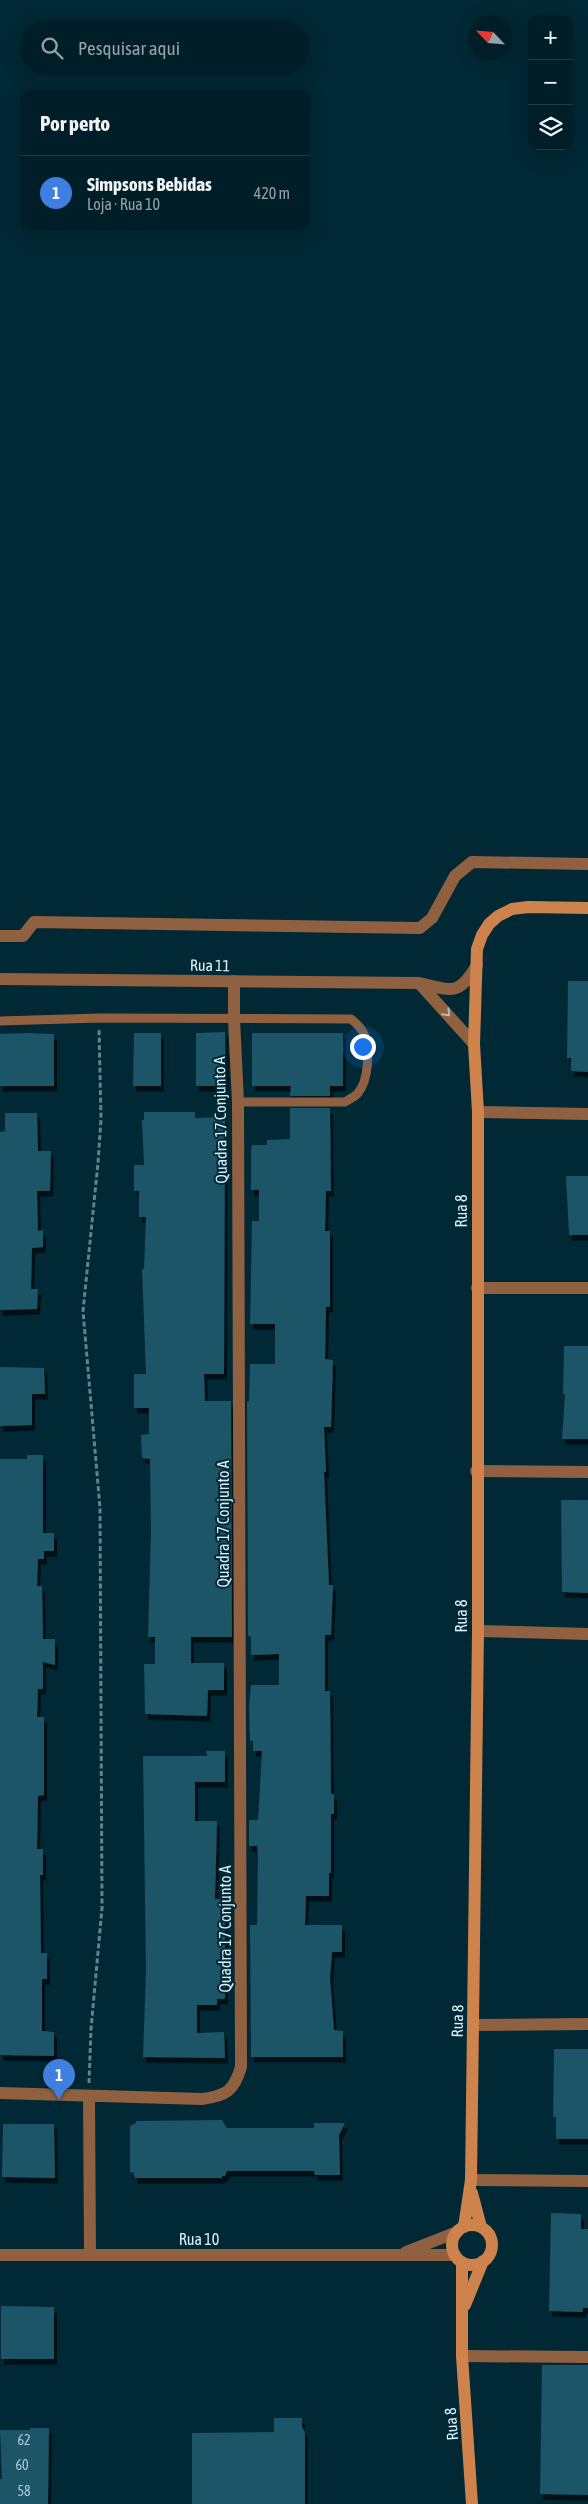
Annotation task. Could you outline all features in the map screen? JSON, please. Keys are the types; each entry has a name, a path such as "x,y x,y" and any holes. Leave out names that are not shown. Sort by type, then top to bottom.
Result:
{"main road":[{"path":"474,1044 477,949 482,935 489,924 505,912 528,906 588,908"},
{"name":"Rua 8","path":"461,2229 471,2185 478,1632 476,1471 478,1112 474,1044"},
{"name":"Rua 8","path":"471,2185 482,2227"},
{"path":"472,2225 482,2227 488,2232 492,2248 482,2261 473,2264 459,2259 453,2242 461,2229 472,2225"},
{"name":"Rua 8","path":"459,2259 462,2356 472,2504"},
{"name":"Rua 8","path":"462,2312 482,2261"}],"street":[{"path":"0,936 23,936 34,922 420,928 432,918 455,876 472,862 588,864"},
{"name":"Rua 11","path":"0,979 419,983 449,990 459,988 468,979 477,965"},
{"name":"Quadra 17 Conjunto A","path":"89,2096 202,2098 219,2096 227,2093 235,2082 241,2067 238,1102 234,981"},
{"path":"419,983 474,1044"},
{"path":"478,1112 588,1114"},
{"path":"477,1288 588,1288"},
{"path":"476,1471 588,1472"},
{"path":"478,1632 588,1634"},
{"path":"473,2024 588,2024"},
{"path":"0,2093 89,2096 90,2255"},
{"path":"471,2185 588,2181"},
{"name":"Rua 10","path":"399,2255 461,2229"},
{"name":"Rua 10","path":"0,2255 399,2255 459,2259"},
{"path":"462,2356 588,2357"}],"lane":[{"path":"0,1021 99,1018 351,1018 359,1025 365,1036 367,1061 364,1083 358,1094 345,1102 238,1102"}],"path":[{"path":"89,2096 91,2029 97,1980 102,1908 100,1508 83,1311 101,1119 99,1018"}],"building":[{"path":"568,981 588,981 588,1072 571,1071 571,1058 567,1058"},
{"path":"225,1032 226,1086 196,1086 196,1033"},
{"path":"134,1033 161,1033 161,1086 133,1086"},
{"path":"252,1033 343,1033 343,1086 330,1086 330,1096 290,1096 291,1086 252,1086"},
{"path":"0,1034 54,1034 54,1086 0,1086"},
{"path":"290,1108 330,1108 331,1191 326,1191 325,1231 330,1231 330,1307 326,1307 325,1359 333,1360 331,1427 324,1427 326,1472 324,1472 329,1585 333,1585 331,1635 325,1635 325,1691 330,1691 331,1794 334,1794 334,1814 331,1814 329,1896 306,1896 305,1925 342,1925 342,1952 332,1952 330,1978 334,2030 343,2031 343,2057 251,2057 250,1925 257,1925 258,1854 257,1846 249,1846 249,1820 258,1820 262,1751 253,1751 253,1741 250,1741 249,1707 251,1685 279,1685 279,1654 251,1655 251,1637 248,1636 247,1401 249,1401 250,1364 275,1364 275,1324 250,1324 252,1221 259,1221 259,1190 251,1190 251,1150 252,1145 267,1145 267,1140 290,1139"},
{"path":"144,1112 195,1112 195,1118 225,1117 224,1374 204,1374 205,1401 231,1401 232,1637 191,1637 191,1663 224,1663 224,1690 208,1690 207,1716 145,1714 144,1664 155,1664 155,1637 148,1637 151,1532 150,1459 142,1458 141,1435 149,1434 149,1408 134,1408 134,1374 146,1374 142,1269 144,1269 146,1217 139,1217 139,1191 134,1191 134,1165 144,1165 142,1120 144,1120"},
{"path":"5,1113 37,1113 38,1151 51,1151 50,1191 37,1191 38,1231 43,1230 43,1247 32,1248 31,1289 38,1289 37,1309 0,1310 0,1132 5,1131"},
{"path":"566,1176 588,1176 588,1235 569,1235"},
{"path":"564,1346 588,1346 588,1439 562,1439 565,1394 563,1394"},
{"path":"0,1367 44,1368 45,1394 32,1394 32,1425 0,1426"},
{"path":"27,1455 43,1455 43,1533 54,1533 54,1551 44,1551 44,1559 38,1559 37,1586 42,1586 43,1639 55,1639 55,1665 43,1662 43,1689 38,1689 37,1717 44,1717 44,1795 38,1796 37,1849 43,1849 43,1875 40,1875 41,1953 47,1953 47,1979 42,1979 42,2031 54,2032 54,2056 0,2055 0,1459 27,1459"},
{"path":"561,1500 588,1500 588,1593 562,1592"},
{"path":"206,1751 225,1751 225,1782 195,1782 195,1821 217,1821 215,1899 225,1899 225,1999 217,1999 217,2005 197,2005 197,2033 224,2032 225,2058 143,2057 146,1970 143,1756 207,1756"},
{"path":"554,2049 588,2049 588,2139 556,2139 556,2117 553,2117"},
{"path":"222,2120 227,2128 314,2128 314,2123 345,2123 339,2135 340,2175 315,2175 314,2171 227,2171 222,2178 135,2178 133,2172 130,2173 130,2126 136,2123 136,2121"},
{"path":"3,2124 54,2124 55,2178 2,2177"},
{"path":"551,2213 581,2214 581,2229 588,2229 588,2308 583,2308 583,2312 549,2311"},
{"path":"1,2306 54,2307 54,2359 1,2359"},
{"path":"542,2365 588,2365 588,2495 540,2494"},
{"path":"274,2418 302,2418 302,2427 305,2432 305,2504 192,2504 192,2433 274,2432"},
{"path":"30,2428 49,2428 48,2504 0,2504 0,2479 2,2479 0,2430 30,2430"}],"place":[{"name":"Simpsons Bebidas","path":"59,2100"}]}
